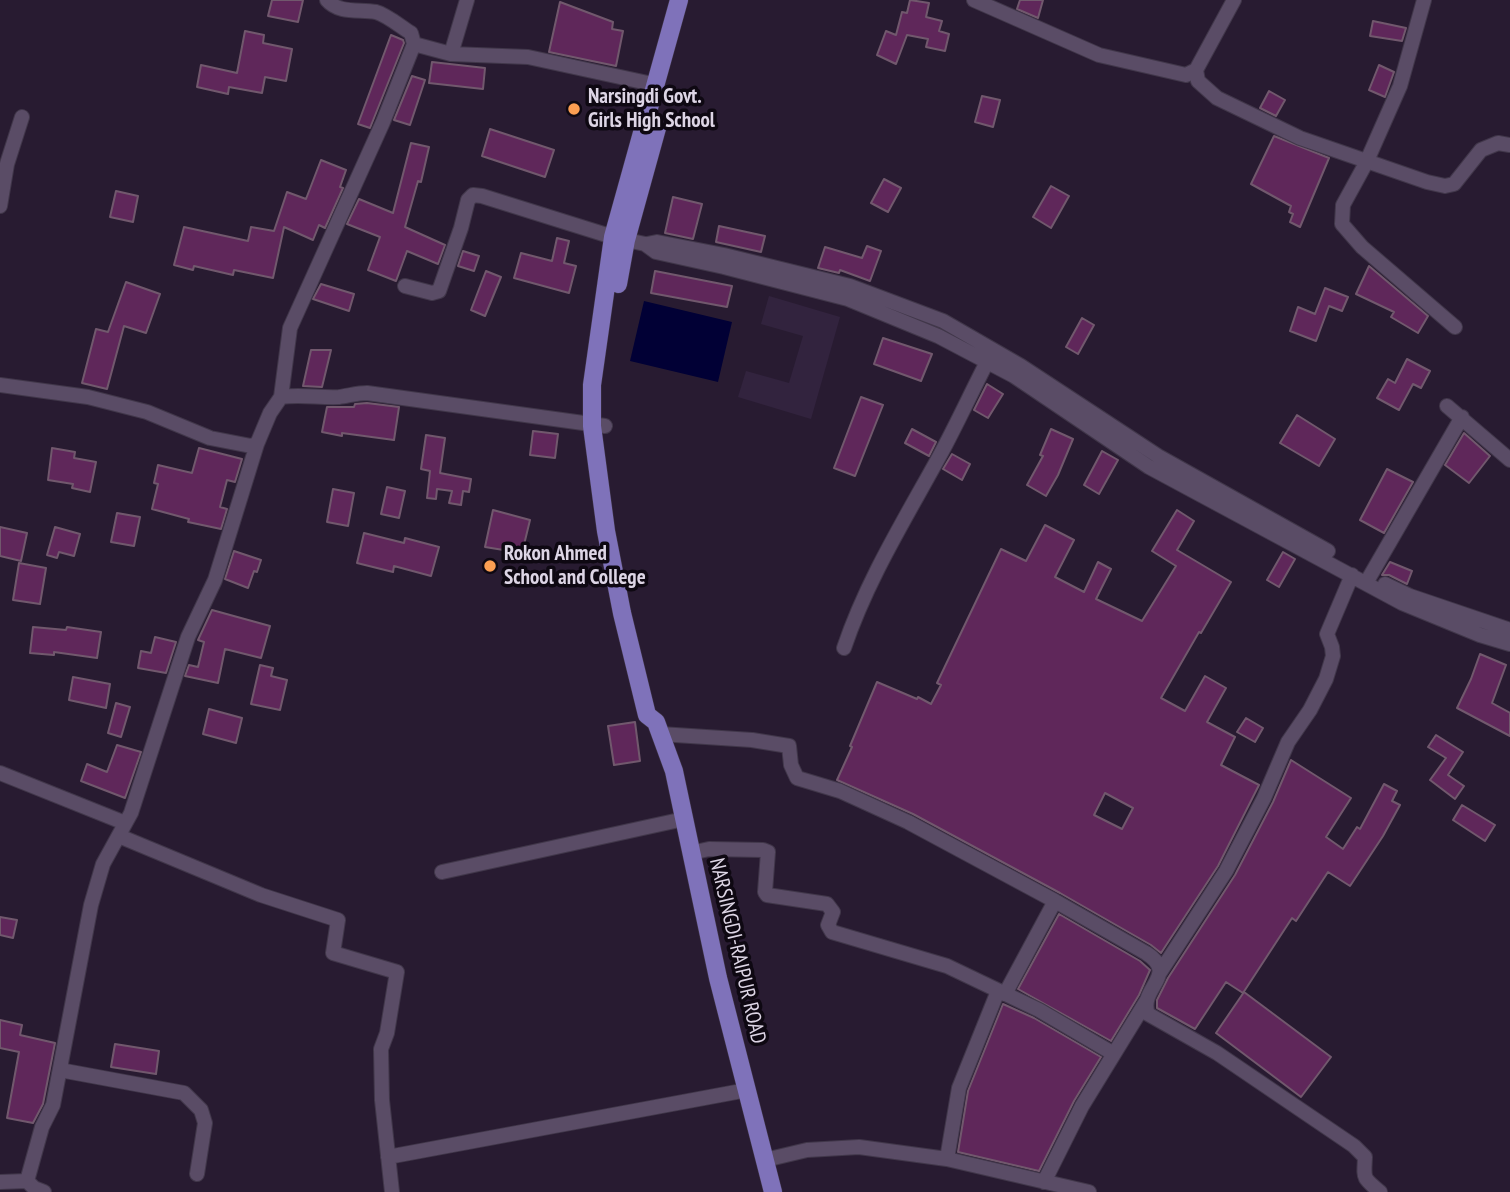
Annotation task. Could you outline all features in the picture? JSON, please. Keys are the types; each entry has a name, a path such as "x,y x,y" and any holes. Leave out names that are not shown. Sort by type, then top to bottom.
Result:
{"main road":[{"name":"NARSINGDI-RAIPUR ROAD","path":"679,0 620,239 592,385 606,531 622,613 647,715 658,728 674,771 718,978 773,1192"},
{"name":"NARSINGDI-RAIPUR ROAD","path":"620,239 691,0"}],"street":[{"path":"27,1181 43,1127 53,1105 91,905 103,864 131,813 188,637 215,580 257,444 270,413 281,397 290,328 383,122 414,44 411,33 378,13 356,12 332,6 327,0"},
{"path":"451,54 467,0"},
{"path":"974,0 1099,55 1186,75 1196,71"},
{"path":"1234,0 1196,71 1198,81 1217,98 1300,138 1367,163 1445,186 1458,180 1481,150 1498,144 1510,145"},
{"path":"1424,0 1400,86 1367,163 1343,205 1342,225 1362,247 1455,327"},
{"path":"414,44 451,54 528,57 657,85"},
{"path":"0,206 6,164 22,117"},
{"path":"404,286 432,293 439,290 468,200 472,195 620,239 645,244 656,242 724,255 850,286 943,321 1021,366 1158,456 1339,557 1402,603 1510,644"},
{"path":"645,244 656,252 848,299 938,336 1014,376 1149,467 1352,575 1510,630"},
{"path":"844,648 851,625 893,539 940,455 987,362"},
{"path":"0,385 88,397 147,412 210,438 251,446 257,444"},
{"path":"281,397 298,394 343,397 367,393 598,426"},
{"path":"1447,406 1510,460"},
{"path":"1367,580 1462,417"},
{"path":"1044,1182 1082,1106 1147,1000 1159,974 1226,871 1264,799 1289,742 1326,679 1333,656 1327,634 1352,575"},
{"path":"658,728 789,746 791,765 797,778 839,791 887,811 1055,901 1153,958 1159,963 1159,974"},
{"path":"0,774 261,895 338,920 333,953 397,972 387,1032 381,1049 382,1100 392,1192"},
{"path":"442,872 684,819"},
{"path":"691,853 709,849 768,852 767,895 827,904 833,912 828,925 832,932 947,966 1039,1010 1114,1054"},
{"path":"947,1159 960,1088 1002,993 1055,901"},
{"path":"1147,1000 1147,1014 1217,1053 1354,1146 1365,1157 1365,1180 1380,1192"},
{"path":"60,1070 184,1093 196,1103 205,1123 197,1174"},
{"path":"388,1157 747,1090"},
{"path":"765,1160 807,1150 859,1147 947,1159 1089,1192"},
{"path":"0,1182 27,1181 44,1192"}],"shaded area":[{"path":"769,296 840,317 811,419 738,397 746,371 789,383 803,336 761,324"},
{"path":"644,301 732,322 718,382 630,361"}],"building":[{"path":"272,0 303,0 298,22 268,16"},
{"path":"910,0 929,3 926,17 942,21 939,31 949,34 945,51 926,47 928,39 907,35 896,64 877,55 886,31 896,35 902,12 907,13"},
{"path":"1020,0 1043,0 1038,18 1017,9"},
{"path":"560,2 613,22 612,29 623,31 616,66 549,52"},
{"path":"1373,21 1406,28 1402,41 1370,36"},
{"path":"245,31 264,35 263,43 292,49 286,81 265,77 262,93 229,87 228,94 197,87 201,65 237,73"},
{"path":"391,35 404,43 370,128 358,124"},
{"path":"432,62 485,68 483,89 429,83"},
{"path":"1379,65 1394,72 1385,97 1369,90"},
{"path":"412,76 425,80 410,125 394,120"},
{"path":"1269,91 1285,100 1276,116 1260,108"},
{"path":"982,96 1000,100 993,127 975,122"},
{"path":"490,129 554,150 545,177 482,156"},
{"path":"1274,136 1329,158 1300,227 1290,222 1293,214 1289,212 1291,206 1251,184"},
{"path":"411,143 429,147 421,182 418,181 405,227 445,245 438,264 407,251 396,281 368,270 380,237 347,224 359,199 393,213"},
{"path":"321,160 346,170 340,187 343,188 325,228 319,225 313,240 284,227 273,278 234,270 233,275 194,266 193,270 174,265 184,227 248,241 251,227 274,231 287,192 306,199"},
{"path":"884,179 901,188 888,212 871,203"},
{"path":"1051,186 1069,196 1051,228 1033,217"},
{"path":"116,191 138,196 133,222 110,217"},
{"path":"673,197 702,204 693,239 665,233"},
{"path":"719,226 765,236 761,252 716,242"},
{"path":"557,238 569,241 564,263 576,266 569,293 514,278 521,253 552,261"},
{"path":"867,246 881,251 870,281 840,270 839,273 818,268 825,247 862,258"},
{"path":"463,251 479,256 474,271 458,266"},
{"path":"1369,266 1428,316 1418,333 1391,317 1394,312 1356,294"},
{"path":"486,271 501,277 485,316 471,310"},
{"path":"655,271 732,286 727,307 651,293"},
{"path":"126,282 160,294 146,333 124,326 107,389 82,383 96,329 108,332"},
{"path":"321,284 354,294 349,311 313,299"},
{"path":"1325,288 1348,297 1342,311 1329,306 1316,341 1290,331 1298,307 1315,314"},
{"path":"1082,318 1094,325 1078,354 1066,347"},
{"path":"883,338 932,354 921,381 874,364"},
{"path":"311,350 331,350 322,387 303,386"},
{"path":"1407,359 1430,371 1421,388 1413,384 1399,410 1377,398 1388,379 1395,383"},
{"path":"987,384 1003,394 988,418 974,410"},
{"path":"861,397 883,405 855,476 834,468"},
{"path":"355,404 399,407 394,440 322,432 327,407 354,407"},
{"path":"1297,415 1335,439 1319,466 1280,443"},
{"path":"912,429 936,442 929,456 905,443"},
{"path":"1051,429 1073,439 1046,496 1027,485 1043,456 1040,455"},
{"path":"533,431 558,434 555,458 530,455"},
{"path":"1464,433 1490,456 1469,483 1445,465"},
{"path":"426,435 445,438 440,473 471,479 469,492 463,491 461,505 449,503 452,491 437,489 436,499 427,498 430,471 421,469"},
{"path":"52,448 75,452 74,458 96,462 90,492 72,488 73,484 48,480"},
{"path":"199,448 242,459 235,482 227,480 220,507 227,509 221,529 188,522 189,519 152,509 158,484 154,483 158,465 192,473"},
{"path":"1102,451 1118,460 1099,494 1084,485"},
{"path":"952,454 970,464 962,480 943,469"},
{"path":"1387,469 1413,482 1384,533 1360,520"},
{"path":"387,487 405,491 399,518 381,514"},
{"path":"333,489 354,493 348,526 327,522"},
{"path":"493,510 530,520 522,553 485,547"},
{"path":"1177,510 1194,521 1177,550 1231,582 1161,698 1185,711 1205,676 1226,688 1207,722 1235,737 1221,765 1259,785 1218,866 1161,953 1060,893 913,814 837,780 877,682 931,704 941,685 937,683 1001,549 1026,561 1045,525 1074,540 1055,577 1084,592 1098,562 1111,569 1096,599 1142,621 1176,566 1152,551","holes":["1105,793 1133,808 1122,829 1094,815"]},
{"path":"117,513 140,517 134,546 111,542"},
{"path":"0,527 27,533 21,561 0,556"},
{"path":"55,527 80,534 74,556 59,552 57,558 47,555"},
{"path":"364,533 404,543 405,538 439,547 431,576 394,566 393,572 357,563"},
{"path":"234,551 261,560 248,588 225,579"},
{"path":"1283,552 1295,559 1279,587 1267,580"},
{"path":"1390,562 1412,571 1407,584 1389,575 1382,575"},
{"path":"19,563 46,568 40,604 13,600"},
{"path":"212,610 270,626 261,658 225,649 218,683 185,676 189,665 198,667 204,642 198,640"},
{"path":"33,627 66,630 67,627 101,632 97,658 54,652 54,655 30,653"},
{"path":"155,637 176,642 166,673 138,668 141,651 151,653"},
{"path":"1480,654 1506,665 1492,703 1510,713 1510,736 1457,708"},
{"path":"260,665 273,668 271,676 287,680 280,710 251,704"},
{"path":"73,677 110,684 106,708 69,700"},
{"path":"116,703 130,707 121,737 108,733"},
{"path":"209,709 242,718 236,743 203,734"},
{"path":"1246,718 1263,728 1255,742 1237,732"},
{"path":"635,722 640,761 614,765 608,726"},
{"path":"1436,735 1463,752 1448,775 1464,786 1455,799 1430,780 1446,758 1428,747"},
{"path":"117,745 141,752 125,798 81,781 87,764 107,772"},
{"path":"1291,760 1351,798 1326,837 1343,849 1357,827 1360,829 1384,784 1397,791 1392,801 1400,805 1350,886 1328,872 1296,921 1292,918 1243,993 1226,982 1195,1029 1157,1008 1157,1000 1168,978 1235,875 1273,802"},
{"path":"1462,805 1495,825 1485,841 1453,820"},
{"path":"1059,914 1140,961 1150,970 1139,995 1111,1041 1018,989"},
{"path":"0,917 17,920 13,938 0,935"},
{"path":"1244,992 1331,1057 1301,1097 1216,1033"},
{"path":"1003,1004 1034,1018 1101,1057 1074,1101 1039,1171 958,1152 968,1091"},
{"path":"0,1020 22,1025 20,1035 55,1043 43,1104 33,1123 7,1118 19,1052 0,1048"},
{"path":"115,1044 159,1051 156,1074 111,1067"}],"place":[{"name":"Narsingdi Govt. Girls High School","path":"574,109"},
{"name":"Rokon Ahmed School and College","path":"490,566"}]}
